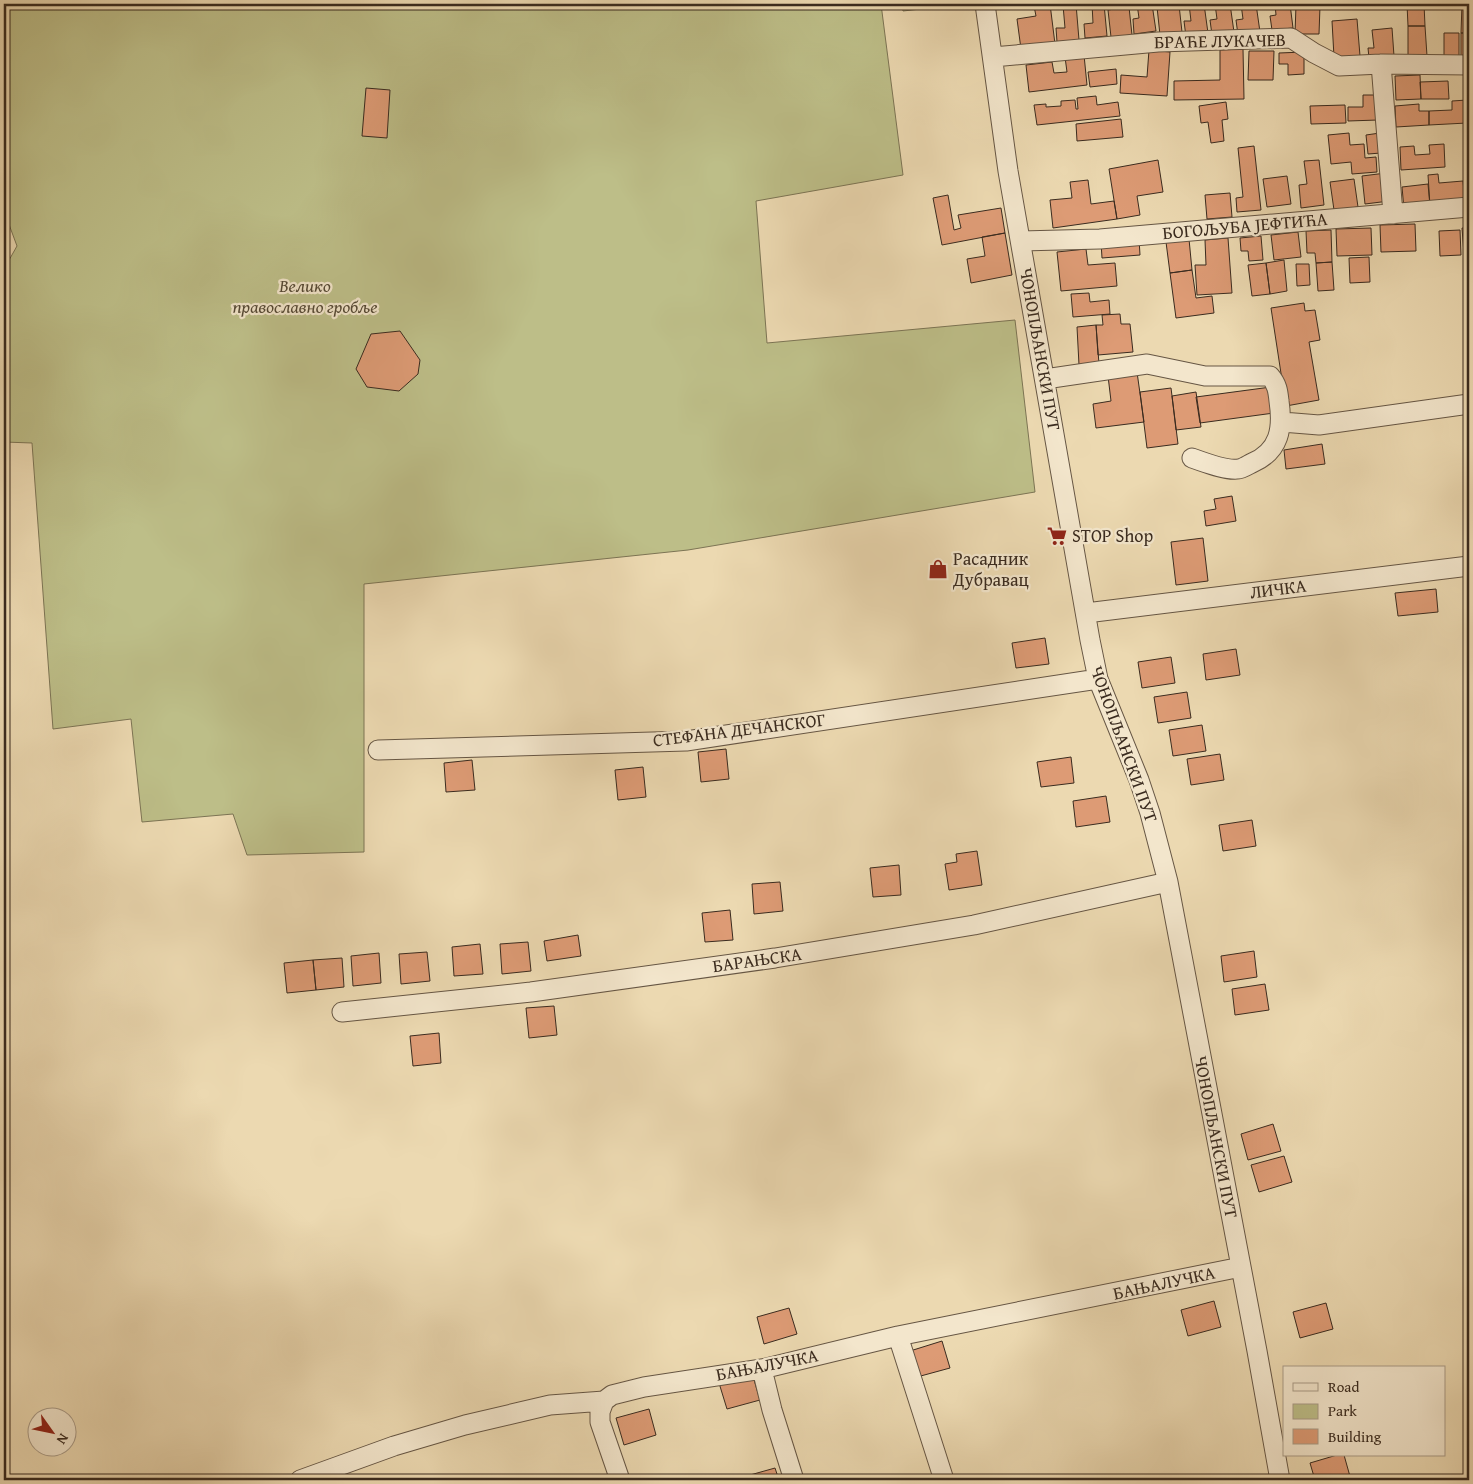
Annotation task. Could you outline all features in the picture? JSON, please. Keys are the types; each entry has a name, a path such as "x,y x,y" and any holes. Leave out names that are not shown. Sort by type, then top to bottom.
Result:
{"street":[{"name":"ЧОНОПЉАНСКИ ПУТ","path":"985,4 1008,170 1090,640 1098,679 1139,780 1150,813 1168,882 1280,1480"},
{"name":"БРАЋЕ ЛУКАЧЕВ","path":"993,57 1158,42 1291,38 1339,66 1381,64 1469,65"},
{"path":"1381,64 1393,214"},
{"name":"БОГОЉУБА ЈЕФТИЋА","path":"1021,241 1100,239 1469,207"},
{"path":"1045,379 1147,364 1205,376 1270,376 1276,384 1282,422 1273,447 1255,462 1237,470 1208,464 1192,458"},
{"path":"1282,422 1319,425 1469,404"},
{"name":"ЛИЧКА","path":"1086,613 1469,566"},
{"name":"СТЕФАНА ДЕЧАНСКОГ","path":"378,750 686,741 1098,679"},
{"name":"БАРАЊСКА","path":"342,1012 532,992 774,958 974,925 1168,882"},
{"name":"БАЊАЛУЧКА","path":"300,1480 394,1446 465,1425 550,1405 604,1401 612,1395 644,1387 762,1369 898,1336 1241,1268"},
{"path":"898,1336 944,1480"},
{"path":"762,1369 772,1410 794,1480"},
{"path":"604,1401 600,1412 600,1422 620,1480"}],"green space":[{"name":"Велико православно гробље","path":"4,4 881,4 903,175 756,201 767,343 1015,320 1035,492 688,550 364,584 364,852 247,855 233,814 142,822 131,719 53,729 32,443 4,442 4,269 17,246 4,211"},
{"path":"902,4 955,4 956,5 903,11"}],"building":[{"path":"292,4 351,4 351,7 292,9"},
{"path":"1050,4 1055,44 1021,49 1017,19 1036,16 1034,6"},
{"path":"1076,4 1079,40 1057,42 1056,28 1065,28 1063,5"},
{"path":"1092,4 1104,4 1107,36 1085,38 1084,24 1093,23"},
{"path":"1137,4 1152,4 1156,31 1134,34 1133,19 1139,18"},
{"path":"1189,4 1204,4 1208,33 1186,37 1184,21 1191,21"},
{"path":"1215,4 1230,4 1234,32 1212,35 1210,20 1217,19"},
{"path":"1241,4 1256,4 1260,32 1238,35 1236,20 1243,19"},
{"path":"1275,4 1290,4 1293,28 1272,30 1270,16 1276,15"},
{"path":"1407,4 1424,4 1425,26 1408,26"},
{"path":"1462,4 1469,4 1469,33 1461,33"},
{"path":"1179,5 1182,32 1160,35 1157,7"},
{"path":"1296,5 1320,6 1319,34 1295,34"},
{"path":"1129,7 1132,35 1111,37 1108,10"},
{"path":"1357,19 1360,56 1334,57 1332,21"},
{"path":"1408,26 1425,26 1427,56 1408,57"},
{"path":"1392,28 1394,56 1369,58 1368,48 1374,48 1372,30"},
{"path":"1444,33 1459,33 1459,57 1444,57"},
{"path":"1461,33 1469,33 1469,57 1461,57"},
{"path":"1243,49 1244,99 1174,100 1174,81 1220,80 1220,50"},
{"path":"1149,50 1170,52 1167,96 1120,93 1121,75 1147,77"},
{"path":"1249,51 1274,51 1273,80 1248,80"},
{"path":"1304,52 1304,74 1288,75 1288,64 1279,64 1279,53"},
{"path":"1084,55 1087,85 1029,92 1026,65 1052,62 1054,73 1067,72 1065,57"},
{"path":"1116,69 1117,84 1090,87 1088,72"},
{"path":"1420,75 1421,99 1396,100 1395,76"},
{"path":"1448,81 1449,99 1421,99 1420,82"},
{"path":"366,88 390,90 387,138 362,136"},
{"path":"1363,95 1377,95 1378,120 1348,121 1348,107 1363,107"},
{"path":"1096,96 1097,105 1118,102 1120,116 1037,125 1034,105 1046,104 1046,107 1061,106 1061,101 1075,100 1076,109 1078,109 1077,98"},
{"path":"1467,100 1467,123 1429,125 1429,111 1452,110 1452,101"},
{"path":"1226,102 1228,119 1222,120 1224,141 1211,143 1208,122 1201,123 1199,106"},
{"path":"1419,104 1419,111 1429,111 1429,125 1396,127 1395,106"},
{"path":"1345,105 1346,123 1311,124 1310,106"},
{"path":"1121,119 1123,137 1077,141 1076,124"},
{"path":"1349,133 1350,145 1364,144 1365,158 1376,157 1377,172 1352,174 1351,162 1331,164 1328,135"},
{"path":"1380,133 1381,153 1368,154 1366,135"},
{"path":"1444,144 1445,167 1401,170 1400,147 1414,146 1415,155 1430,154 1429,145"},
{"path":"1254,146 1261,210 1237,212 1236,198 1243,197 1238,148"},
{"path":"1158,160 1163,192 1137,196 1140,215 1117,219 1109,169"},
{"path":"1319,160 1324,205 1301,208 1299,185 1307,184 1304,161"},
{"path":"1386,173 1389,201 1365,204 1362,176"},
{"path":"1438,174 1439,183 1463,181 1465,202 1430,206 1428,175"},
{"path":"1287,176 1291,204 1267,207 1263,179"},
{"path":"1354,179 1358,207 1334,210 1330,182"},
{"path":"1088,180 1091,204 1114,201 1117,219 1053,228 1050,200 1072,198 1070,182"},
{"path":"1469,181 1469,203 1468,203 1466,182"},
{"path":"1428,184 1430,206 1404,209 1402,187"},
{"path":"1230,193 1232,217 1207,219 1205,195"},
{"path":"948,195 954,230 961,228 958,215 1001,208 1005,233 942,245 933,198"},
{"path":"1415,224 1416,251 1381,252 1380,225"},
{"path":"1371,228 1372,255 1337,256 1336,229"},
{"path":"1462,228 1469,228 1469,254 1464,254"},
{"path":"1331,230 1332,262 1316,263 1315,253 1307,253 1306,231"},
{"path":"1460,230 1461,255 1440,256 1439,231"},
{"path":"1298,232 1301,257 1274,260 1271,235"},
{"path":"1005,233 1012,275 971,283 967,259 985,256 982,237"},
{"path":"1261,236 1263,260 1249,261 1248,251 1241,251 1240,238"},
{"path":"1228,238 1232,293 1197,295 1195,265 1206,265 1205,240"},
{"path":"1139,239 1140,255 1102,258 1101,242"},
{"path":"1189,239 1192,270 1170,273 1166,242"},
{"path":"1086,249 1088,265 1115,263 1117,286 1061,291 1057,252"},
{"path":"1369,257 1370,282 1350,283 1349,258"},
{"path":"1284,260 1287,291 1270,294 1266,263"},
{"path":"1332,262 1334,290 1318,291 1316,263"},
{"path":"1266,263 1270,294 1252,296 1248,265"},
{"path":"1296,264 1309,264 1310,285 1297,286"},
{"path":"1192,270 1196,298 1212,296 1214,313 1176,318 1170,273"},
{"path":"1089,293 1090,302 1109,300 1110,314 1073,317 1071,294"},
{"path":"1304,303 1305,311 1315,310 1320,340 1309,342 1319,400 1286,406 1271,308"},
{"path":"1120,314 1121,324 1130,324 1133,352 1098,355 1096,325 1103,325 1102,315"},
{"path":"1096,325 1099,364 1079,365 1077,327"},
{"path":"400,331 420,360 418,374 399,391 367,387 356,369 371,334"},
{"path":"1137,372 1144,422 1096,428 1093,404 1111,401 1108,376"},
{"path":"1271,387 1274,413 1200,423 1196,397"},
{"path":"1171,388 1178,444 1147,448 1140,392"},
{"path":"1196,392 1201,427 1176,430 1172,396"},
{"path":"1322,444 1325,464 1286,469 1284,450"},
{"path":"1232,496 1236,521 1206,526 1204,511 1216,509 1214,499"},
{"path":"1203,538 1208,581 1176,585 1171,542"},
{"path":"1436,589 1438,612 1398,616 1395,593"},
{"path":"1045,638 1049,664 1016,668 1012,643"},
{"path":"1236,649 1240,675 1206,680 1203,654"},
{"path":"1171,657 1175,683 1142,688 1138,662"},
{"path":"1187,692 1191,718 1158,723 1154,697"},
{"path":"1202,725 1206,751 1173,756 1169,730"},
{"path":"726,749 729,779 701,782 698,752"},
{"path":"1220,754 1224,780 1191,785 1187,759"},
{"path":"1071,757 1074,783 1041,787 1037,762"},
{"path":"472,760 475,790 446,792 444,763"},
{"path":"643,767 646,797 618,800 615,770"},
{"path":"1106,796 1110,822 1076,827 1073,801"},
{"path":"1252,820 1256,846 1223,851 1219,825"},
{"path":"977,851 982,885 949,890 945,864 957,862 956,854"},
{"path":"899,865 901,895 873,897 870,868"},
{"path":"780,882 783,911 754,914 752,884"},
{"path":"730,910 733,940 705,942 702,913"},
{"path":"578,935 581,956 547,961 544,941"},
{"path":"528,942 531,971 502,974 500,944"},
{"path":"480,944 483,974 454,976 452,947"},
{"path":"1254,951 1257,977 1224,982 1221,956"},
{"path":"427,952 430,981 401,984 399,954"},
{"path":"379,953 381,983 353,986 351,956"},
{"path":"342,958 344,987 316,990 313,960"},
{"path":"313,960 316,990 287,993 284,963"},
{"path":"1265,984 1269,1010 1235,1015 1232,989"},
{"path":"554,1006 557,1035 529,1038 526,1008"},
{"path":"439,1033 441,1063 413,1066 410,1036"},
{"path":"1273,1124 1281,1151 1248,1160 1241,1134"},
{"path":"1284,1156 1292,1182 1259,1192 1251,1165"},
{"path":"1214,1301 1221,1327 1188,1336 1181,1310"},
{"path":"1326,1303 1333,1329 1300,1338 1293,1312"},
{"path":"789,1308 797,1334 764,1344 757,1317"},
{"path":"942,1341 950,1368 917,1377 910,1351"},
{"path":"752,1373 760,1400 727,1409 719,1383"},
{"path":"649,1409 656,1435 624,1445 616,1418"},
{"path":"1334,1456 1344,1456 1351,1480 1315,1480 1310,1463"},
{"path":"775,1468 779,1480 743,1480 743,1477"}],"place":[{"name":"STOP Shop","path":"1057,536"},
{"name":"Расадник Дубравац","path":"938,569"}]}
